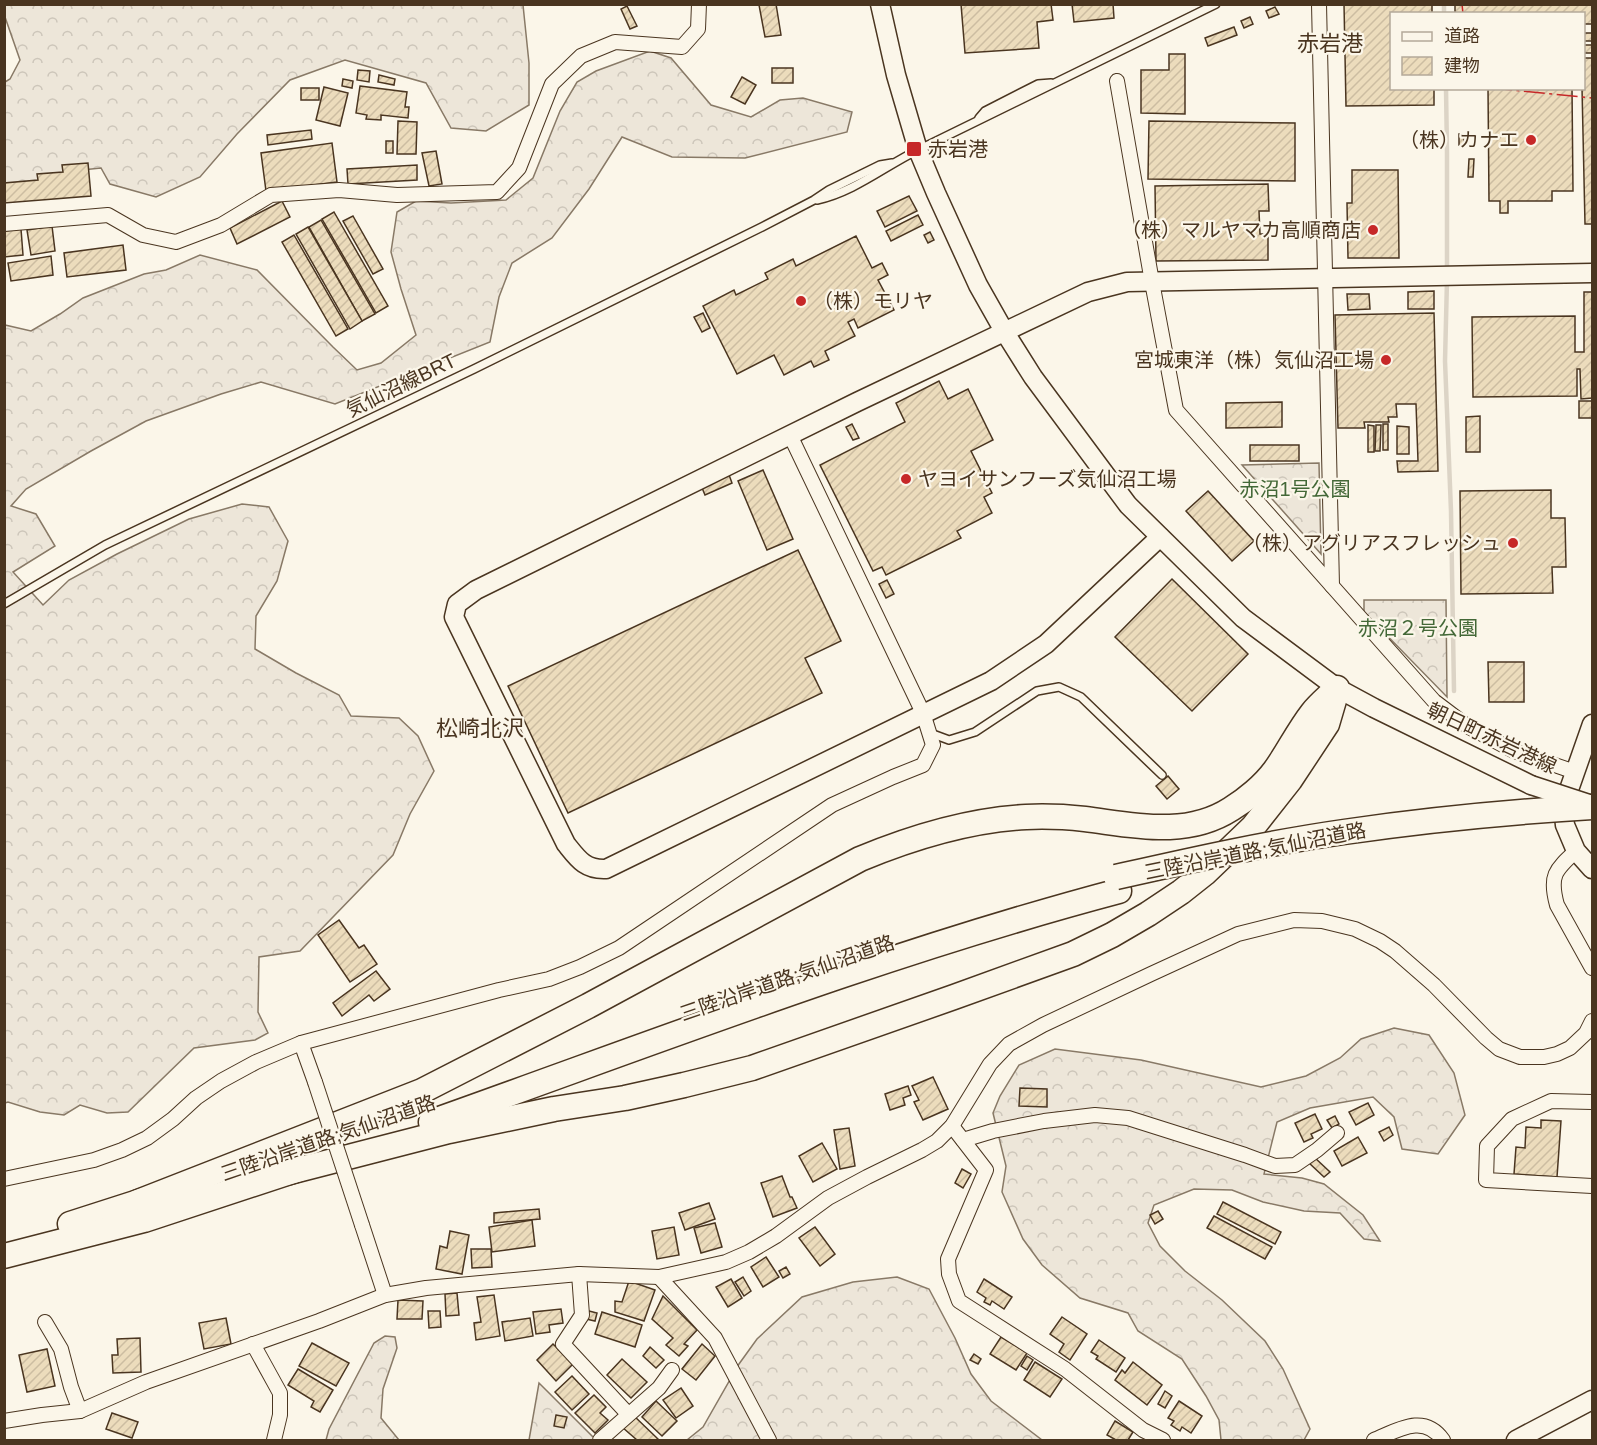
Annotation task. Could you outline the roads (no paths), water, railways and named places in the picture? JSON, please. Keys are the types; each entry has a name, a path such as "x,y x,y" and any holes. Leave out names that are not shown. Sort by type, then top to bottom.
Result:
{"highway":[{"path":"286,1173 449,1131 554,1109 635,1096 752,1068 1073,954 1112,935 1181,892 1205,873 1253,827 1290,780 1327,724 1337,688"},
{"path":"138,1202 422,1091 588,1006 860,859 895,844 975,822 1027,817 1082,819 1166,828 1199,824 1230,810 1274,772 1312,712 1337,688"},
{"name":"三陸沿岸道路;気仙沼道路","path":"4,1256 144,1220 286,1173 849,972 1207,856 1342,832 1513,811 1593,806"},
{"name":"三陸沿岸道路;気仙沼道路","path":"4,1243 138,1202 429,1105 717,1001 1023,901 1346,846 1474,830 1593,820"}],"street":[{"path":"4,224 108,215 143,235 176,242 221,225 271,195 339,190 397,195 497,192 519,168 552,84 581,56 615,42 682,46 698,29 699,4"},
{"name":"朝日町赤岩港線","path":"880,4 896,75 918,150 978,285 1033,377 1128,506 1243,618 1337,688 1531,785 1593,806"},
{"path":"1319,4 1332,586"},
{"path":"1117,81 1176,410 1434,701 1467,726 1514,751 1575,772"},
{"path":"1160,537 1046,644 991,681 606,869 597,869 580,862 566,844 454,617 457,603 476,590 790,435 1088,292 1127,282 1593,273"},
{"path":"4,1179 94,1161 122,1150 147,1138 221,1081 256,1062 301,1043 549,979 580,967 619,948 832,805 923,765 933,745 923,713 790,435"},
{"path":"1593,724 1565,801 1563,816 1576,851 1593,869"},
{"path":"1576,851 1558,867 1554,880 1554,894 1557,905 1593,968"},
{"path":"4,1421 80,1411 146,1382 319,1321 385,1295 426,1288 579,1274 659,1276 726,1262 776,1236 828,1198 937,1140 952,1126 990,1064 1009,1044 1025,1034 1238,934 1294,920 1322,921 1355,929 1395,951 1434,985 1492,1044 1520,1057 1544,1057 1570,1048 1586,1033 1593,1021"},
{"path":"301,1043 385,1295"},
{"path":"1593,1102 1551,1101 1512,1119 1487,1146 1486,1180 1593,1186"},
{"path":"963,1140 993,1131 1044,1121 1095,1115 1128,1118 1275,1166 1295,1165 1337,1133"},
{"path":"952,1126 986,1170 948,1259 949,1274 959,1301 1065,1369 1143,1430 1163,1440"},
{"path":"579,1274 582,1315 563,1344 628,1414"},
{"path":"659,1276 715,1338 769,1440"},
{"path":"45,1322 61,1349 80,1411"},
{"path":"253,1344 280,1393 280,1415 274,1440"},
{"path":"600,1440 659,1388 672,1370"},
{"path":"1515,1440 1593,1400"},
{"path":"1374,1440 1417,1424 1436,1431 1443,1440"}],"lane":[{"name":"気仙沼線BRT","path":"4,604 105,545 474,369 880,165 892,163 974,122 985,111 1038,84 1057,82 1216,4"},
{"path":"930,733 949,740 975,732 1037,691 1059,687 1081,697 1162,775"}],"waterway":[{"path":"1444,4 1444,12"},
{"path":"1446,90 1447,272"},
{"path":"1447,280 1445,361 1451,511 1454,691"}],"place":[{"name":"（株）カナエ","path":"1531,140"},
{"name":"赤岩港","path":"914,149"},
{"name":"（株）マルヤマカ高順商店","path":"1373,230"},
{"name":"（株）モリヤ","path":"801,301"},
{"name":"宮城東洋（株）気仙沼工場","path":"1386,360"},
{"name":"ヤヨイサンフーズ気仙沼工場","path":"906,479"},
{"name":"（株）アグリアスフレッシュ","path":"1513,543"}],"district":[{"name":"赤岩港","path":"1330,43"},
{"name":"松崎北沢","path":"480,728"}],"park label":[{"name":"赤沼1号公園","path":"1295,489"},
{"name":"赤沼２号公園","path":"1418,628"}]}
